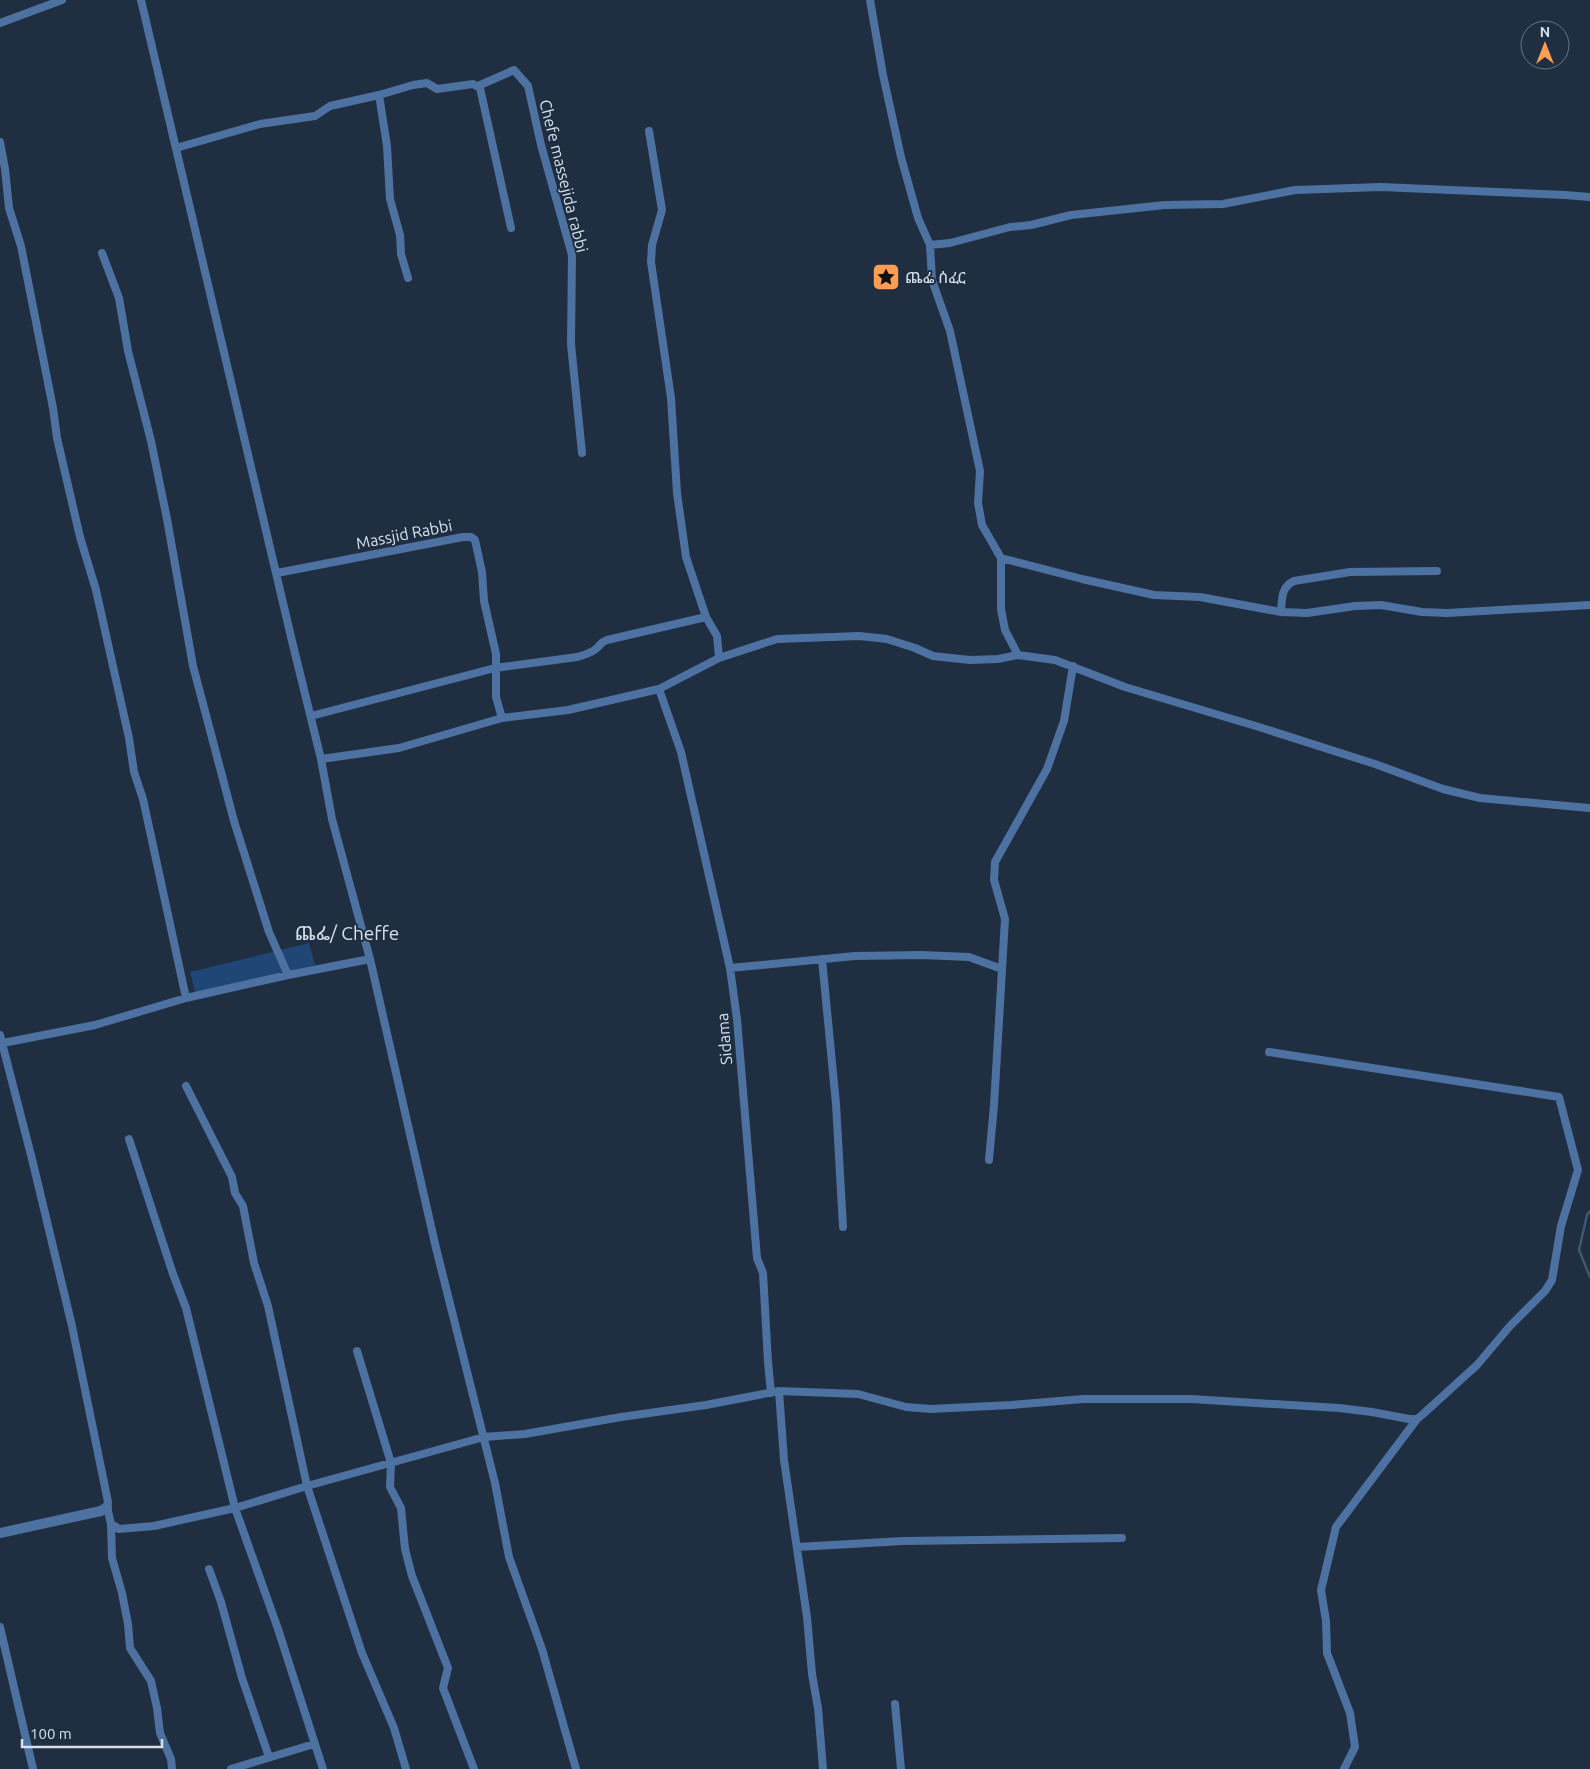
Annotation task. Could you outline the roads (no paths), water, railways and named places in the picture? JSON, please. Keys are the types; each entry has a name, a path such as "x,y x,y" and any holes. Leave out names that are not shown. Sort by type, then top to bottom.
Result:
{"street":[{"path":"0,23 62,0"},
{"path":"141,0 311,716 332,819 370,959 436,1248 495,1483 509,1557 542,1649 576,1769"},
{"path":"870,0 883,75 901,157 918,218 930,245 932,280 950,331 980,471 978,502 982,525 1001,558 1000,609 1006,630 1018,655"},
{"name":"Chefe massejida rabbi","path":"478,86 514,70 528,86 541,145 572,255 571,344 582,453"},
{"path":"176,148 260,124 315,116 330,106 413,85 427,83 437,89 473,84 480,88 511,228"},
{"path":"379,95 387,146 390,199 400,235 401,254 408,278"},
{"path":"649,131 662,210 652,245 650,262 671,398 678,493 686,557 706,617 717,636 719,658"},
{"path":"0,142 9,208 21,246 57,438 80,537 96,590 129,738 134,772 143,799 186,998"},
{"path":"930,245 950,243 1010,227 1071,215 1165,205 1223,204 1295,190 1380,187 1590,197"},
{"path":"102,253 119,298 128,350 151,441 167,519 178,589 200,690 234,821 268,932 288,975"},
{"name":"Massjid Rabbi","path":"277,574 471,537 475,540 482,572 484,601 496,654 496,697 502,718"},
{"path":"1001,558 1154,595 1200,597 1281,612 1307,613 1355,606 1382,605 1422,612 1447,613 1590,605"},
{"path":"1281,612 1282,593 1287,584 1294,581 1350,572 1437,572"},
{"path":"311,716 495,668 578,657 597,648 600,643 607,640 706,617"},
{"path":"321,759 399,748 502,718 568,710 659,689 719,658 777,639 859,636 887,639 933,656 970,660 998,660 1018,655 1055,660 1125,687 1259,727 1443,788 1480,798 1589,808"},
{"path":"989,1160 1005,918 994,880 995,862 1047,769 1064,720 1073,666"},
{"name":"Sidama","path":"659,689 681,752 730,968 737,1019 757,1258 763,1273 768,1362 775,1392 797,1547 818,1708 823,1769"},
{"path":"730,968 855,956 922,955 969,957 1002,969"},
{"path":"3,1043 96,1025 186,998 370,959"},
{"path":"822,959 836,1104 843,1227"},
{"path":"0,1035 72,1326 108,1502 112,1558 122,1593 130,1648 151,1682 160,1733 172,1769"},
{"path":"1269,1052 1559,1098 1578,1170 1561,1226 1552,1280 1545,1291 1510,1326 1477,1365 1417,1419 1336,1527 1321,1590 1326,1622 1327,1653 1350,1713 1355,1747 1344,1769"},
{"path":"186,1086 232,1177 235,1193 243,1206 254,1263 268,1306 307,1486 362,1653 394,1728 406,1769"},
{"path":"129,1140 186,1308 235,1508 278,1629 323,1769"},
{"path":"357,1351 391,1463 390,1486 401,1508 405,1549 412,1576 448,1668 443,1688 474,1769"},
{"path":"111,1524 119,1529 154,1526 235,1508 484,1437 525,1434 775,1392 858,1394 906,1407 931,1409 1011,1406 1084,1399 1191,1399 1339,1408 1417,1419"},
{"path":"0,1533 101,1511 107,1508"},
{"path":"797,1547 903,1541 1122,1538"},
{"path":"209,1569 221,1602 242,1678 269,1757"},
{"path":"0,1627 33,1769"},
{"path":"895,1704 901,1769"},
{"path":"231,1769 314,1744"}],"waterway":[{"path":"1590,1211 1587,1215 1579,1250 1590,1277"}],"place":[{"name":"ጨፌ ሰፈር","path":"886,277"}],"district":[{"name":"ጨፌ/ Cheffe","path":"347,933"}]}
